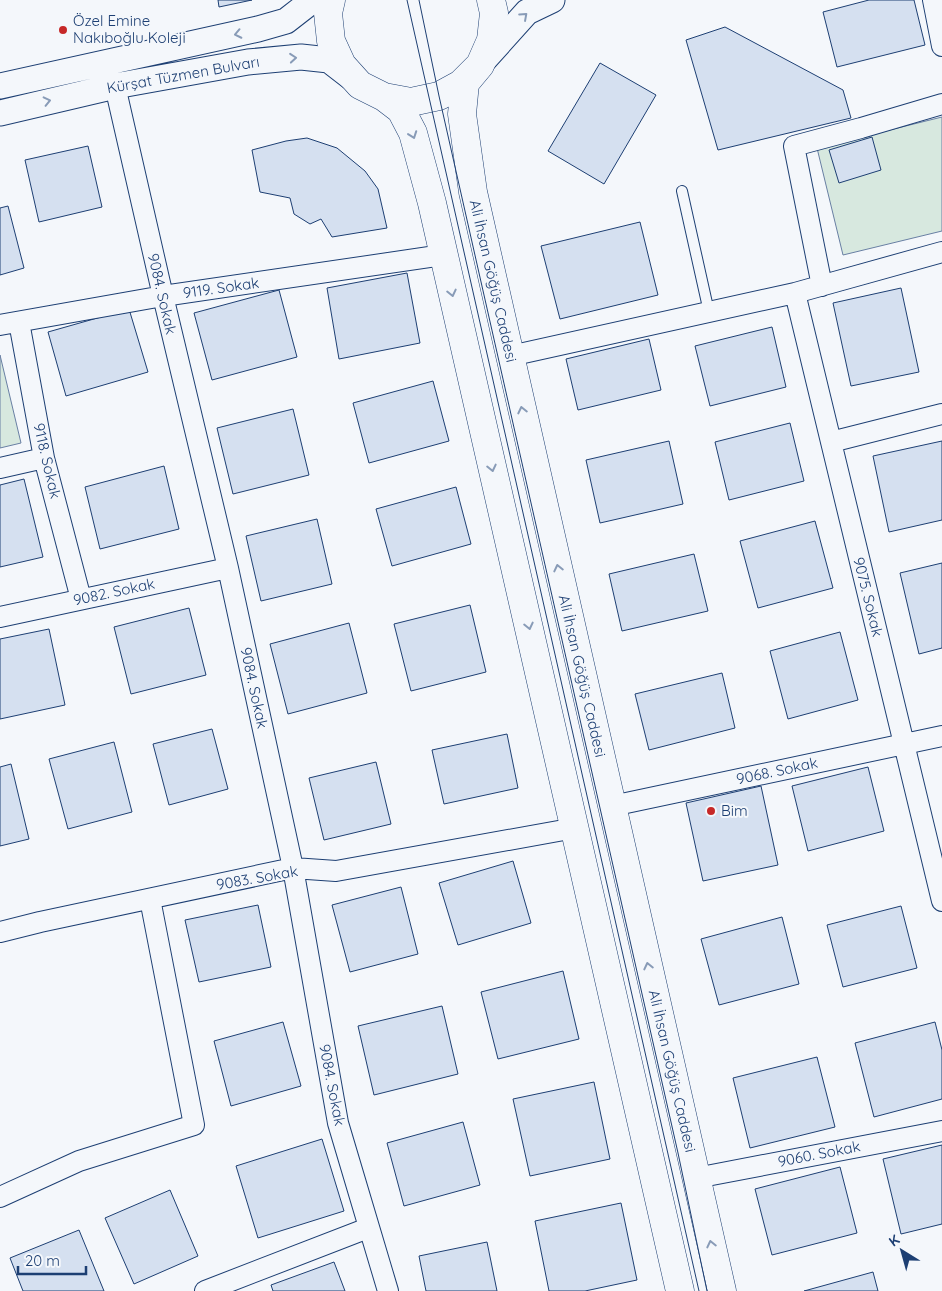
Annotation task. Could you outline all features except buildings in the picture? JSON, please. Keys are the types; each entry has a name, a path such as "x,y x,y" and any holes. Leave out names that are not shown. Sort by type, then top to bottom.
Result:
{"main road":[{"path":"331,0 328,13 330,41 342,65 360,85 384,97 401,110 413,133 432,203 680,1291"},
{"path":"384,97 411,102 439,96 461,84 480,64 491,40 494,13 491,0"},
{"name":"Ali İhsan Göğüş Caddesi","path":"480,64 465,83 462,114 473,192 722,1291"}],"street":[{"name":"Kürşat Tüzmen Bulvarı","path":"0,86 258,29 286,21 313,0"},
{"path":"480,64 526,12 552,0"},
{"path":"933,0 942,46"},
{"name":"Kürşat Tüzmen Bulvarı","path":"0,112 115,86 248,62 301,57 328,60 360,85"},
{"name":"9084. Sokak","path":"115,86 228,568 293,868 338,1123 388,1291"},
{"path":"822,286 794,146 942,104"},
{"path":"510,356 795,294 942,252"},
{"name":"9119. Sokak","path":"10,323 163,296 444,255"},
{"name":"9075. Sokak","path":"795,294 942,901"},
{"name":"9118. Sokak","path":"10,323 81,599"},
{"path":"831,442 942,414"},
{"path":"0,468 44,458"},
{"name":"9082. Sokak","path":"0,617 228,568"},
{"name":"9068. Sokak","path":"612,806 942,736"},
{"name":"9083. Sokak","path":"0,932 293,868 336,871 575,828"},
{"path":"0,1197 79,1161 194,1125 150,899"},
{"name":"9060. Sokak","path":"696,1178 942,1130"},
{"path":"205,1291 368,1228"}],"lane":[{"path":"682,190 709,312"}],"shaded area":[{"path":"942,117 942,231 843,255 817,148"},
{"path":"0,355 21,443 0,448"}],"tram line":[{"path":"407,0 699,1291"},
{"path":"419,0 439,96 678,1153 707,1291"}],"place":[{"name":"Özel Emine Nakıboğlu Koleji","path":"63,30"},
{"name":"Bim","path":"711,811"}]}
